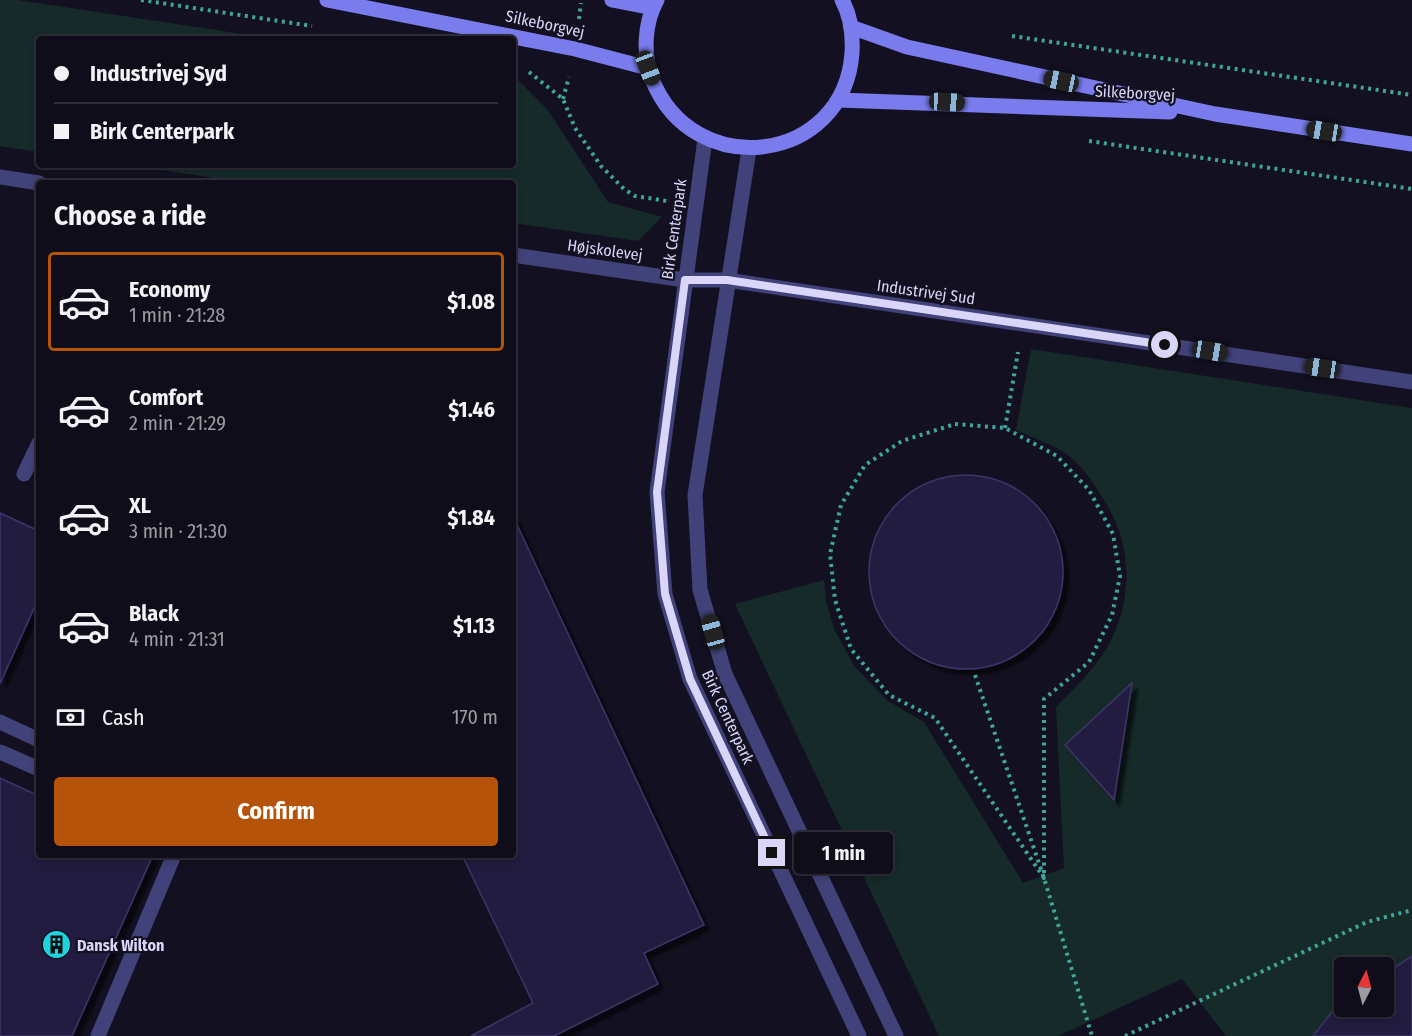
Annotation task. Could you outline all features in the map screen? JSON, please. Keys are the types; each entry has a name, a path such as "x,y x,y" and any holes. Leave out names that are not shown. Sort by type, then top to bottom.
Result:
{"main road":[{"name":"Silkeborgvej","path":"327,0 512,36"},
{"path":"612,0 655,4 646,35 648,68 660,99 680,123 705,139 749,150 774,147 808,131 838,100 850,70 851,27 842,0"},
{"name":"Silkeborgvej","path":"851,27 907,47 1215,114 1412,144"},
{"name":"Silkeborgvej","path":"516,37 564,46 648,68"},
{"name":"Silkeborgvej","path":"838,100 902,100 1215,114"}],"street":[{"name":"Birk Centerpark","path":"705,139 657,492 665,594 690,679 859,1036"},
{"name":"Birk Centerpark","path":"749,150 695,495 700,590 725,674 896,1036"},
{"path":"0,177 36,183"},
{"name":"Højskolevej","path":"516,255 685,280 727,280"},
{"name":"Industrivej Sud","path":"727,280 1412,382"},
{"path":"24,474 36,449"},
{"path":"0,722 36,739"},
{"path":"0,752 36,768"},
{"path":"98,1036 173,858"}],"path":[{"path":"141,0 322,28"},
{"path":"1002,35 1412,95"},
{"path":"527,71 563,99 575,129 601,166 624,189 647,199 696,204"},
{"path":"1085,141 1412,189"},
{"path":"1005,428 1023,324"},
{"path":"955,424 1005,428 1057,456 1089,490 1113,534 1120,576 1112,615 1089,662 1044,699 1044,878 935,718 889,695 851,649 835,600 830,554 841,505 865,465 902,441 955,424"},
{"path":"975,675 1044,878 1092,1036"},
{"path":"1125,1036 1367,922 1412,910"}],"green space":[{"path":"0,0 18,0 255,36 36,36 36,152 0,146"},
{"path":"516,78 547,109 608,202 662,217 638,241 516,223 516,180 228,180 147,168 516,168"},
{"path":"1031,349 1412,408 1412,956 1394,968 1394,957 1334,957 1334,1008 1313,1036 1226,1036 1182,979 1058,1036 939,1036 735,604 824,580 826,601 834,629 855,667 888,701 924,722 1023,883 1064,868 1056,707 1079,684 1106,650 1123,605 1126,569 1120,533 1113,516 1086,473 1062,451 1016,430"}],"building":[{"path":"956,475 976,475 1012,486 1035,503 1047,518 1056,535 1063,562 1063,582 1056,609 1047,626 1035,641 1020,653 1003,662 976,669 956,669 920,658 891,634 880,618 873,600 869,582 869,562 880,526 904,497 920,486 938,479"},
{"path":"0,513 36,530 36,604 0,684"},
{"path":"516,522 704,925 644,953 658,984 554,1036 471,1036 533,1003 463,858 516,858"},
{"path":"1132,683 1114,800 1065,745"},
{"name":"Dansk Wilton","path":"0,778 36,795 36,858 152,858 72,1036 0,1036"},
{"path":"1412,956 1412,1036 1313,1036 1334,1009 1334,1017 1394,1017 1394,968"}],"place":[{"name":"Dansk Wilton","path":"56,945"}],"route":[{"path":"772,853 690,679 665,594 657,492 685,280 727,280 1165,345"}]}
